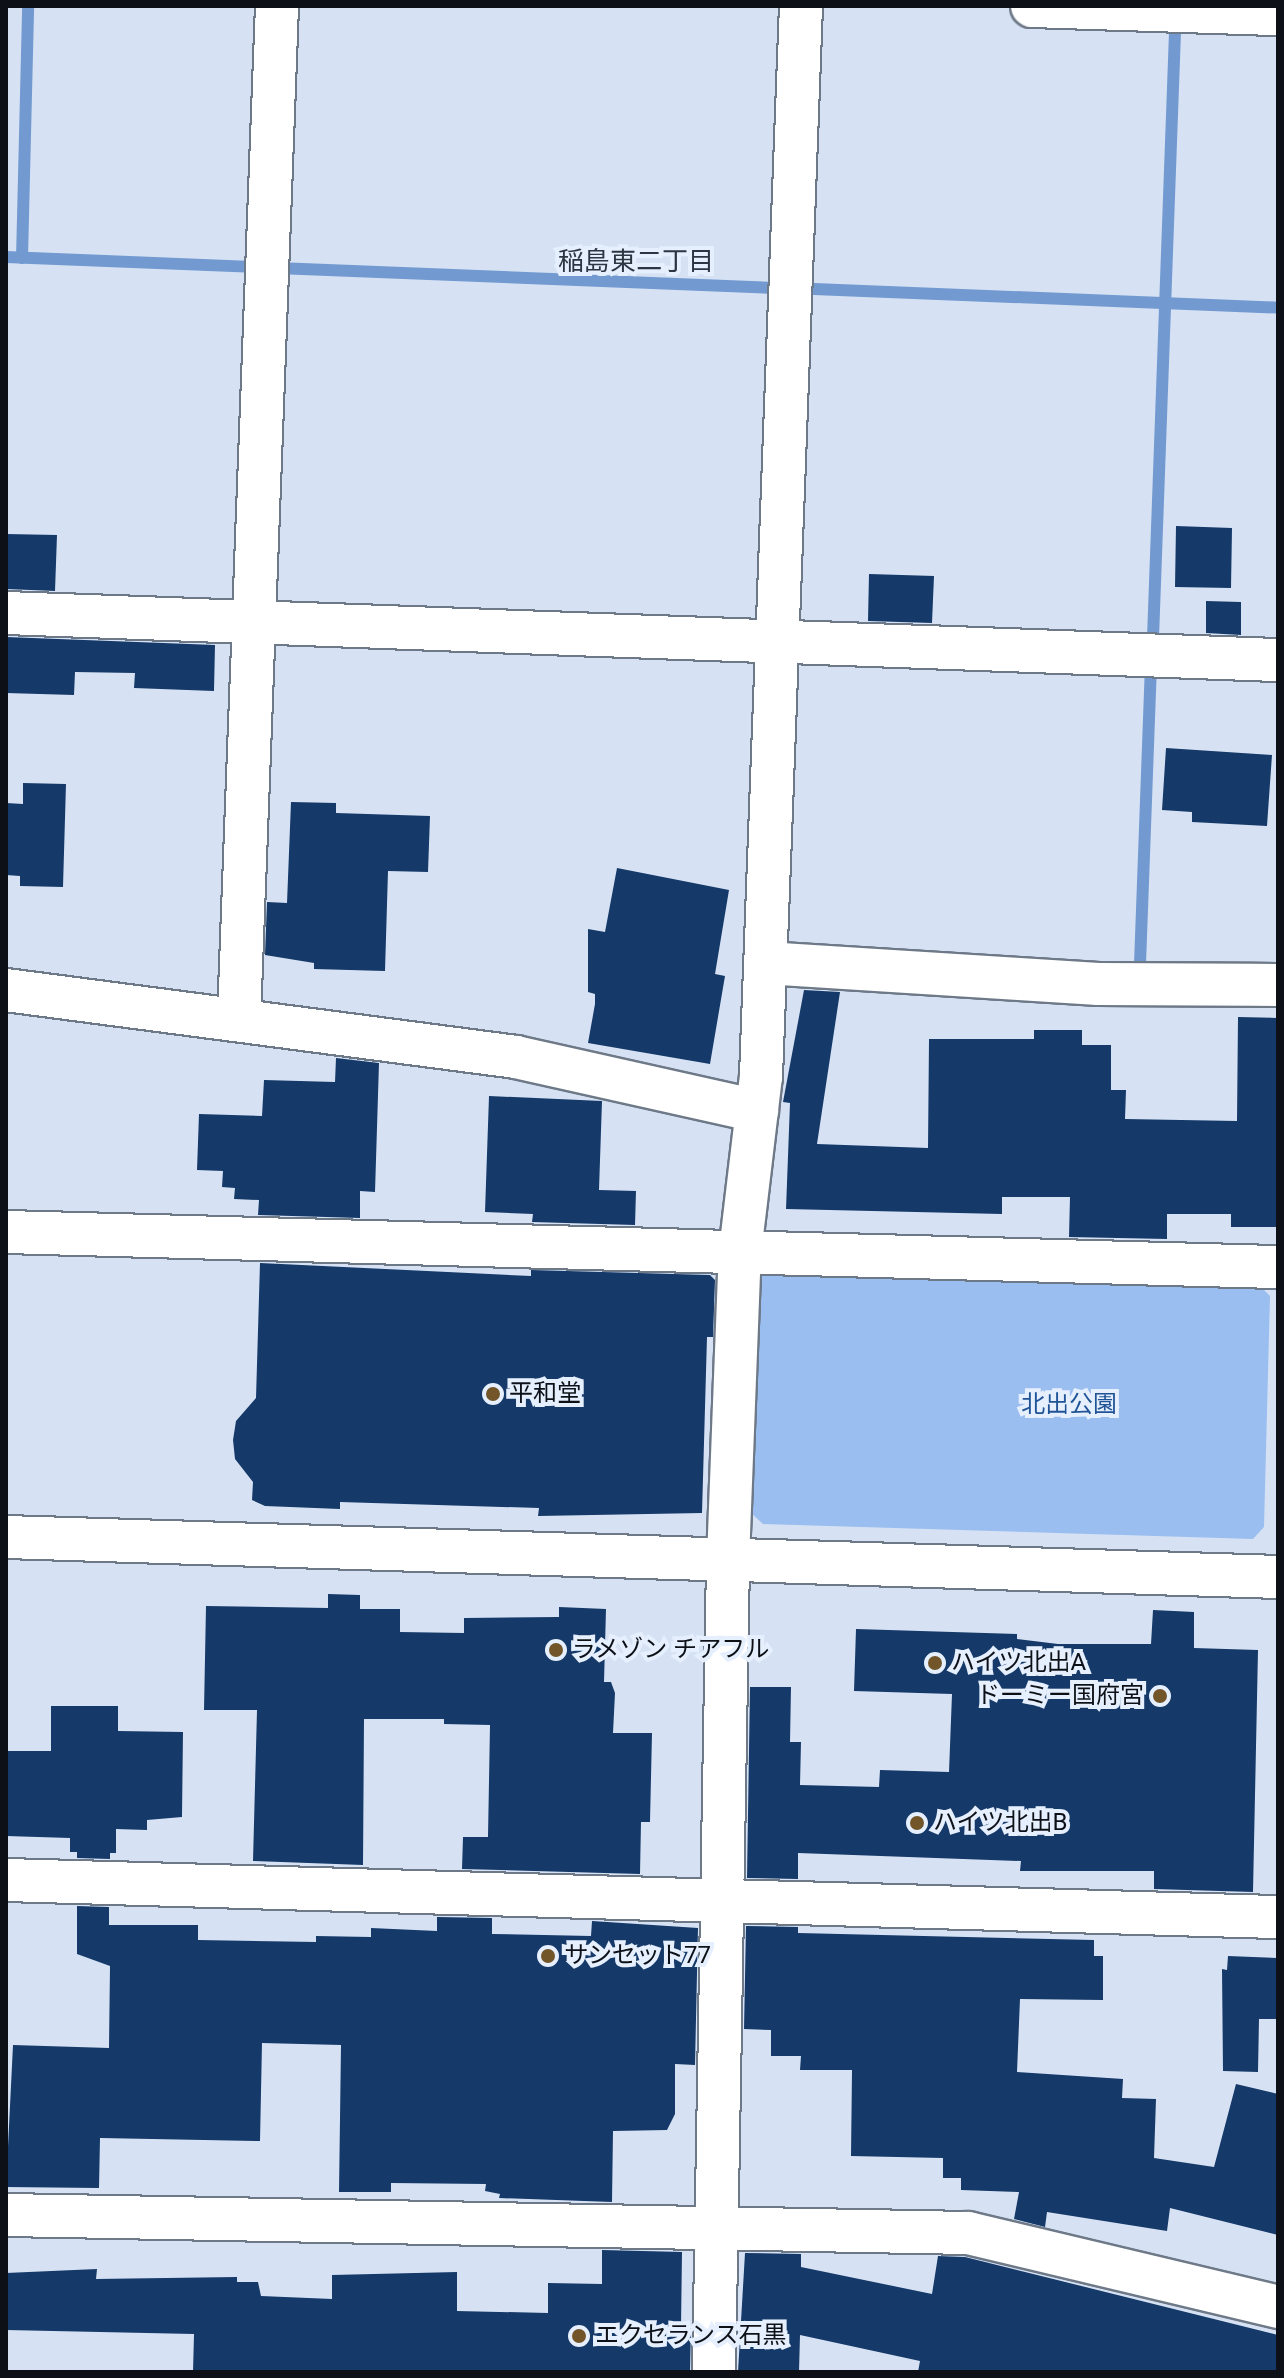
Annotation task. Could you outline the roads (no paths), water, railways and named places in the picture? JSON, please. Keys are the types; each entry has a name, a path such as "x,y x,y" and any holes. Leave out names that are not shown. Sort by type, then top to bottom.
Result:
{"street":[{"path":"239,1018 277,6"},
{"path":"714,2372 728,1560 740,1252 757,1111 765,963 801,6"},
{"path":"1032,6 1278,14"},
{"path":"6,613 1278,660"},
{"path":"765,963 1098,984 1278,985"},
{"path":"6,990 239,1018 516,1057 757,1111"},
{"path":"6,1232 1278,1267"},
{"path":"6,1537 1278,1577"},
{"path":"6,1880 1278,1917"},
{"path":"6,2215 968,2233 1278,2307"}],"waterway":[{"path":"22,258 28,6"},
{"path":"1153,638 1175,33"},
{"path":"6,257 252,267"},
{"path":"277,268 776,288"},
{"path":"814,289 1278,308"},
{"path":"1140,964 1151,668"}],"place":[{"name":"平和堂","path":"493,1394"},
{"name":"ラメゾン チアフル","path":"556,1650"},
{"name":"ハイツ北出A","path":"935,1663"},
{"name":"ドーミー国府宮","path":"1160,1696"},
{"name":"ハイツ北出B","path":"917,1823"},
{"name":"サンセット77","path":"548,1956"},
{"name":"エクセランス石黒","path":"579,2336"}],"district":[{"name":"稲島東二丁目","path":"636,262"}],"park label":[{"name":"北出公園","path":"1069,1405"}]}
